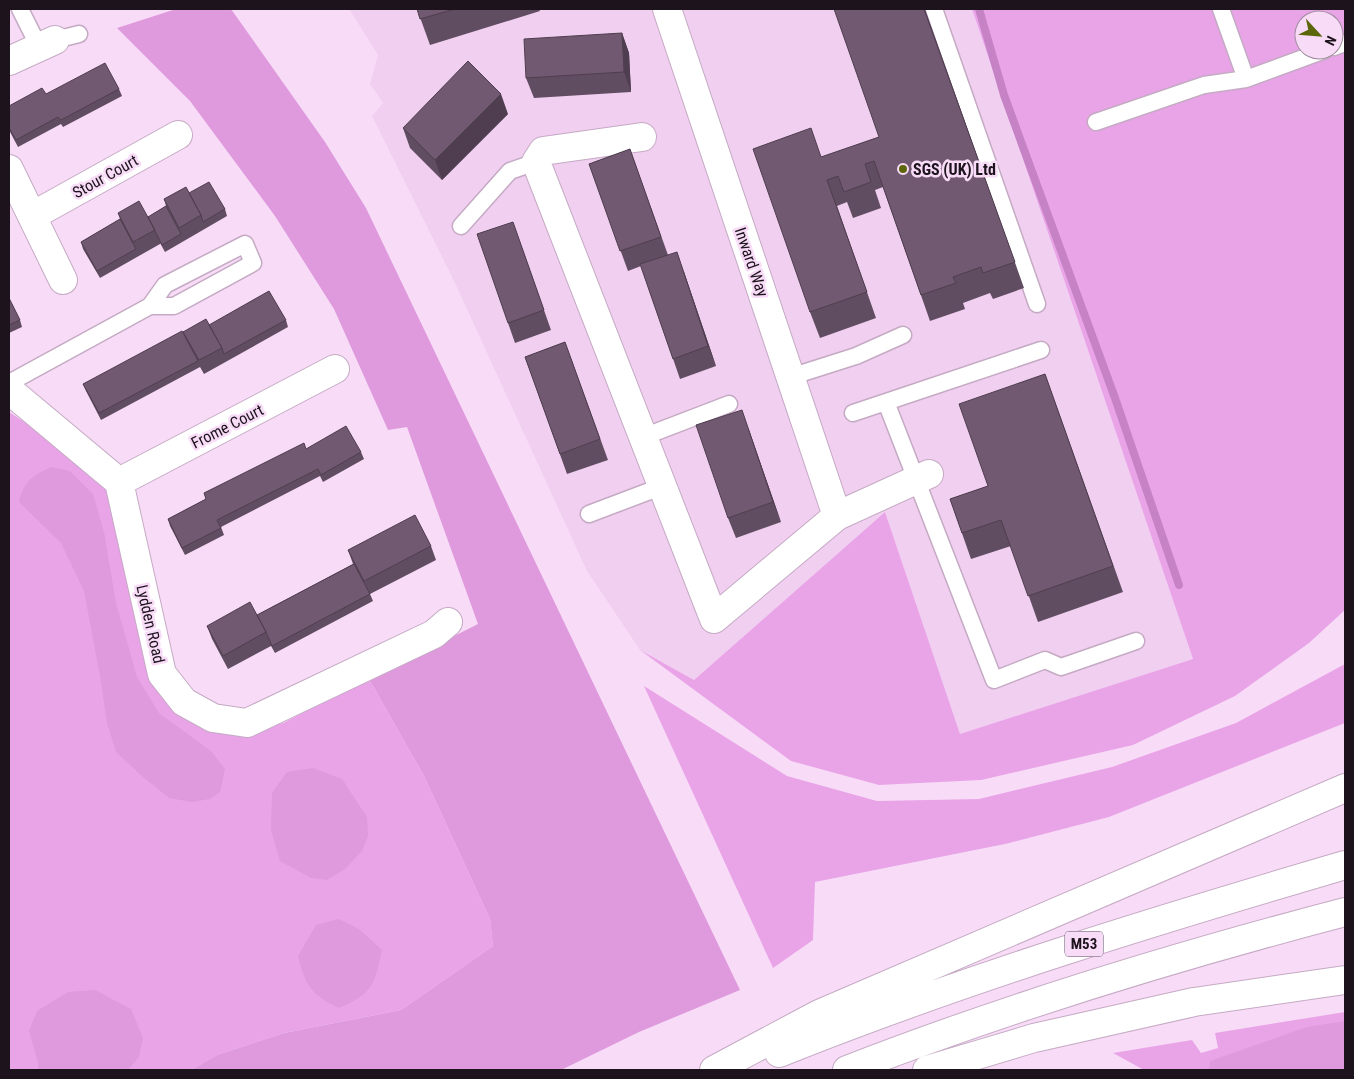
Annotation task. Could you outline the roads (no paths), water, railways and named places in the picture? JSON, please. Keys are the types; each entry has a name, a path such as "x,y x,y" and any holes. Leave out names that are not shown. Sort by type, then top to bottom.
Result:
{"main road":[{"name":"Inward Way","path":"667,9 837,516"},
{"path":"9,62 58,40"},
{"name":"Stour Court","path":"32,216 178,135"},
{"path":"642,137 543,150 536,162 714,619 837,516 922,477"},
{"path":"9,169 63,280"},
{"name":"Frome Court","path":"119,482 335,369"},
{"path":"9,390 119,482"},
{"name":"Lydden Road","path":"119,482 162,674 184,702 213,718 247,723 434,634 448,622"},
{"path":"714,1070 738,1064 1345,788"},
{"name":"M53","path":"823,1024 983,977 1134,928 1345,865"},
{"path":"848,1070 981,1021 1251,936 1345,912"},
{"path":"927,1070 1034,1038 1194,1002 1345,980"}],"lane":[{"path":"20,9 58,40"},
{"path":"934,9 1037,304"},
{"path":"1221,9 1246,79"},
{"path":"1096,122 1204,85 1246,79 1298,60"},
{"path":"461,226 510,170 536,162"},
{"path":"9,383 150,306 166,285 244,244 253,263 174,306 150,306"},
{"path":"199,293 208,263"},
{"path":"790,376 856,356 903,335"},
{"path":"853,413 1041,350"},
{"path":"886,402 922,477 994,680 1045,660 1061,667 1136,641"},
{"path":"643,437 729,404"},
{"path":"589,514 663,486"}],"waterway":[{"path":"979,9 1004,95 1115,398 1179,585"}],"place":[{"name":"SGS (UK) Ltd","path":"903,169"}]}
